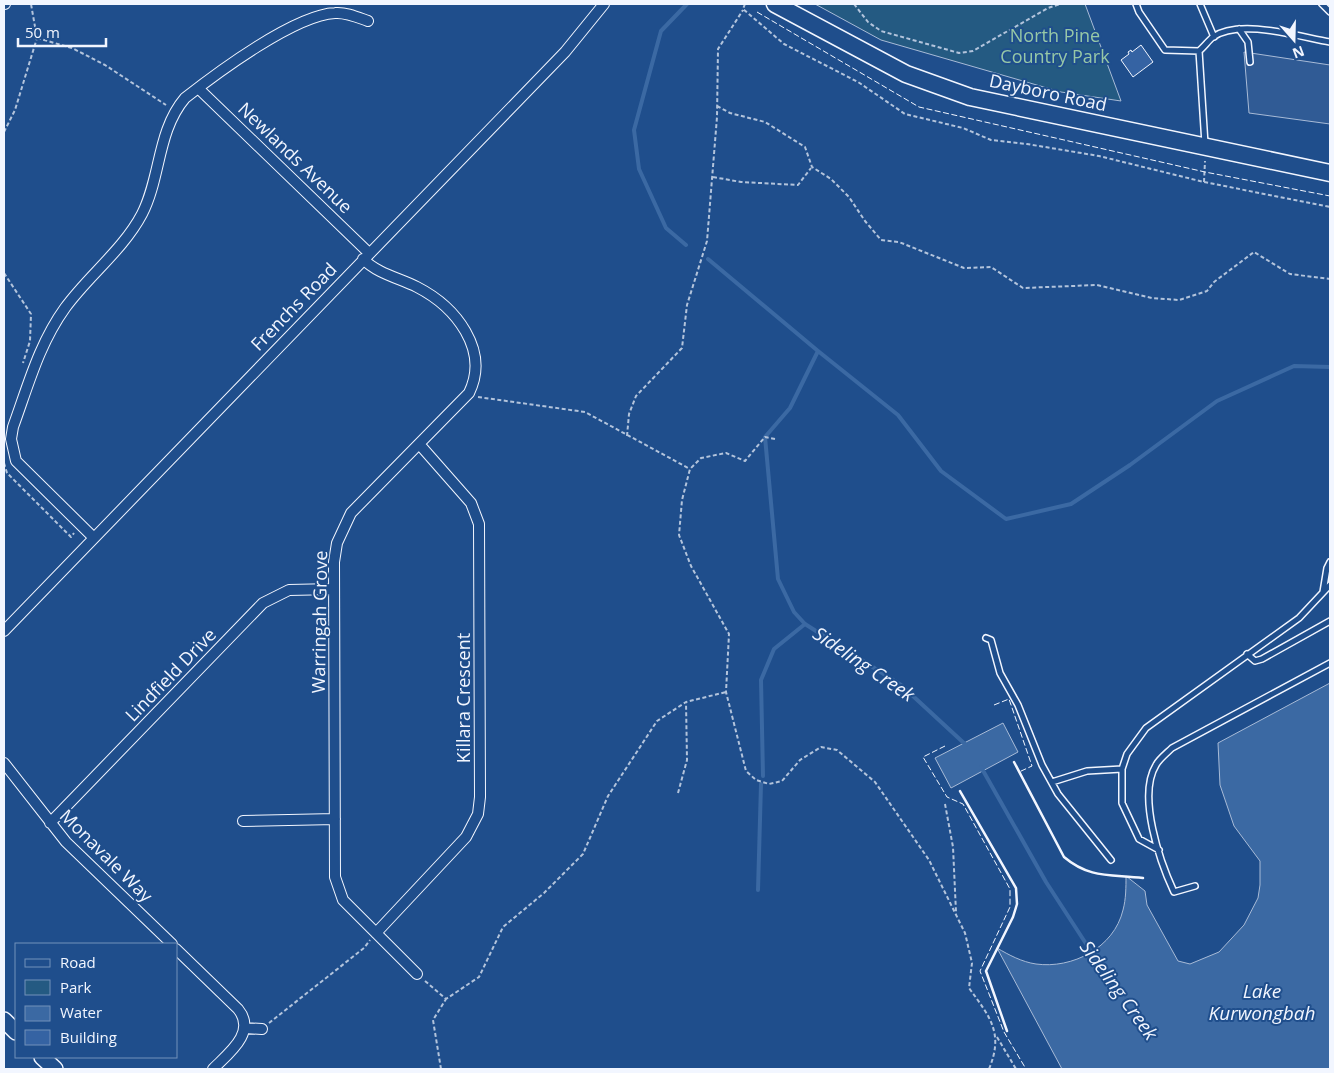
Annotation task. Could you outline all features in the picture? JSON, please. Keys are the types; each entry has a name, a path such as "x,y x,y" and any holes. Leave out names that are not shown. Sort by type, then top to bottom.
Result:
{"main road":[{"name":"Dayboro Road","path":"775,4 906,74 970,97 1330,173"},
{"path":"4,1020 15,1031"},
{"path":"43,1058 55,1069"}],"street":[{"name":"Frenchs Road","path":"4,631 565,52 604,4"},
{"path":"94,538 16,460 11,439 13,427 45,339 65,308 133,230 143,212 174,110 198,88 301,21 335,13 346,13 368,21"},
{"name":"Newlands Avenue","path":"198,88 366,256"},
{"name":"Warringah Grove","path":"366,256 380,272 427,293 444,305 461,324 469,337 476,360 474,383 469,393 420,445 351,513 337,544 334,562 335,877 343,900 417,974"},
{"name":"Killara Crescent","path":"376,932 466,837 478,814 480,797 479,524 471,503 420,445"},
{"name":"Lindfield Drive","path":"50,823 263,603 288,590 334,589"},
{"name":"Monavale Way","path":"4,762 66,842 171,943"},
{"path":"242,821 335,819"},
{"path":"178,951 238,1010 245,1020 245,1028 239,1043 213,1069"},
{"path":"245,1028 262,1029"}],"lane":[{"path":"1136,4 1139,12 1164,50 1199,51 1214,36 1239,29 1255,28 1330,42"},
{"path":"1200,4 1214,36"},
{"path":"1322,4 1330,12"},
{"path":"1239,29 1248,42 1250,62"},
{"path":"1199,51 1205,148"},
{"path":"1323,592 1327,568 1330,562"},
{"path":"1159,850 1139,839 1122,803 1122,769 1127,754 1146,728 1299,618 1330,586"},
{"path":"1247,654 1255,661 1262,659 1330,621"},
{"path":"986,638 990,640 1000,673 1018,705 1042,765 1058,794 1111,860"},
{"path":"1195,886 1174,892 1159,850 1148,790 1156,765 1172,748 1330,663"},
{"path":"1052,782 1087,770 1122,769"}],"path":[{"path":"4,132 15,110 37,38 31,4"},
{"path":"627,436 629,414 636,396 682,348 687,305 707,241 713,177 718,49 746,4"},
{"path":"854,4 868,22 881,31 959,53 973,51 1048,8 1060,4"},
{"path":"743,9 784,44 858,82 904,114 963,128 991,140 1099,156 1204,182 1330,207"},
{"path":"37,38 72,48 105,65 174,110"},
{"path":"717,106 730,113 765,122 805,147 812,167 831,179 849,197 881,240 899,242 964,268 991,267 1024,288 1097,285 1152,298 1179,300 1207,291 1214,282 1254,252 1290,274 1330,279"},
{"path":"1204,182 1205,148"},
{"path":"713,177 741,182 798,186 812,167"},
{"path":"4,273 31,314 30,341 21,369"},
{"path":"469,393 487,400 585,412 690,469"},
{"path":"775,439 765,437 745,461 726,452 701,458 690,469 682,500 679,535 691,566 729,634 726,692 746,771 756,780 769,784 782,781 800,760 821,747 837,750 875,782 929,860 956,914 965,933 972,963 969,988 988,1014 997,1036 1016,1069"},
{"path":"4,461 7,473 71,537 81,526"},
{"path":"441,1069 434,1020 446,999 479,977 503,927 544,893 583,854 608,796 656,721 686,702 726,692"},
{"path":"678,793 687,760 686,702"},
{"path":"945,804 952,847 956,914"},
{"path":"262,1029 364,948 376,932"},
{"path":"417,974 446,999"},
{"path":"989,1069 997,1036"}],"green space":[{"name":"North Pine Country Park","path":"815,4 1085,4 1121,101 1061,92 881,40"}],"shaded area":[{"path":"1244,52 1330,65 1330,124 1249,113"}],"water":[{"name":"Lake Kurwongbah","path":"1330,683 1330,1069 1062,1069 997,948 1021,960 1050,965 1064,963 1090,953 1111,935 1118,923 1125,902 1126,876 1145,891 1147,905 1178,961 1190,964 1219,952 1244,925 1258,898 1260,861 1234,826 1220,785 1218,743"},
{"path":"1003,723 1018,752 951,788 935,758"}],"building":[{"path":"1141,45 1153,62 1133,77 1121,60 1129,54 1128,52 1131,50 1132,52"}],"waterway":[{"name":"Sideling Creek","path":"686,245 666,228 639,169 634,130 661,31 687,4"},
{"name":"Sideling Creek","path":"708,259 898,415 941,471 1006,519 1071,504 1130,465 1217,401 1294,366 1330,367"},
{"name":"Sideling Creek","path":"818,351 790,408 765,437 778,579 794,612 805,624 901,685 966,745"},
{"path":"763,776 761,680 774,649 805,624"},
{"name":"Sideling Creek","path":"981,767 1046,882 1094,956"},
{"path":"758,890 761,784"}],"fence":[{"path":"757,12 919,107 1205,172 1330,196"},
{"path":"994,705 1009,699 1032,766 1019,772"},
{"path":"945,746 923,757 947,797 963,804 1010,889 1010,907 980,971 1004,1032 1026,1069"}],"wall":[{"path":"1014,762 1064,857 1083,869 1092,872 1143,878"},
{"path":"960,791 1016,888 1017,904 1013,917 986,971 1007,1031"}]}
